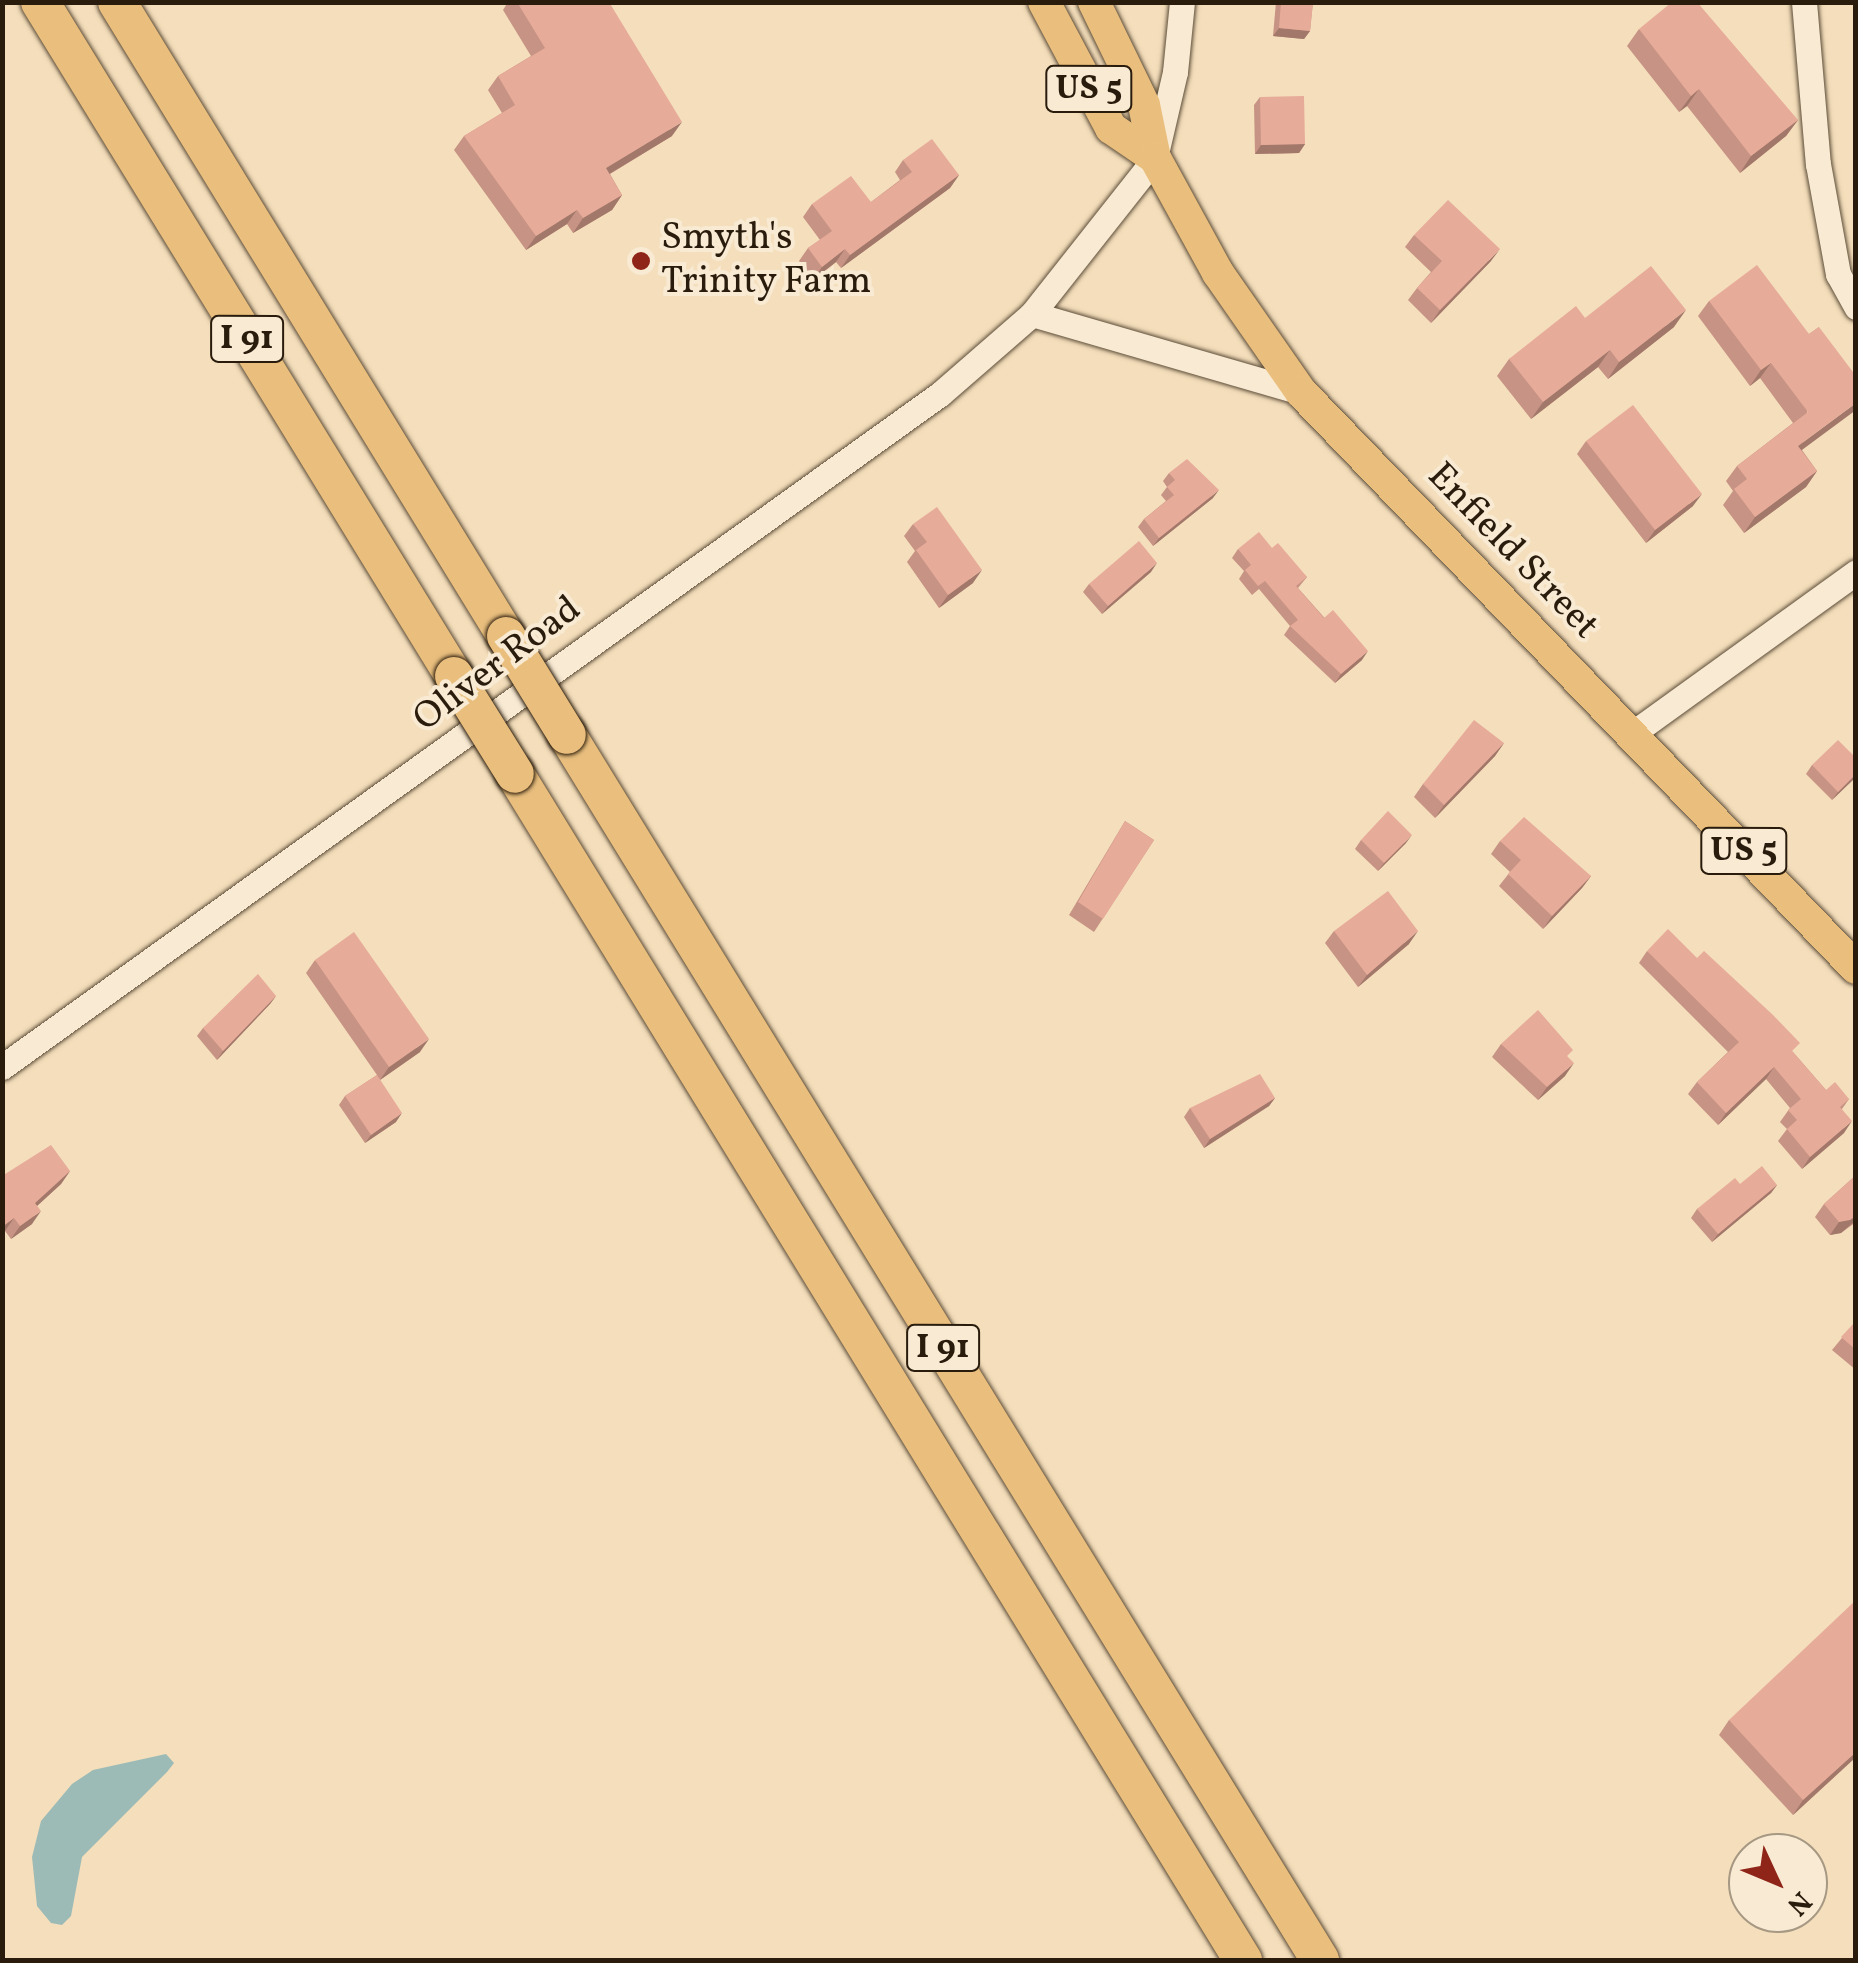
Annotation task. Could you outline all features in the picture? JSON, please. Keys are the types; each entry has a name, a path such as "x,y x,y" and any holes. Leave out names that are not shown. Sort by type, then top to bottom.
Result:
{"highway":[{"name":"I 91","path":"40,2 1243,1960"},
{"name":"I 91","path":"117,2 1320,1960"}],"main road":[{"name":"US 5","path":"1044,2 1111,128 1155,158"},
{"name":"US 5","path":"1094,2 1144,105 1155,158"},
{"name":"Enfield Street","path":"1155,158 1218,273 1301,392 1856,968"}],"street":[{"path":"1155,158 1175,72 1182,2"},
{"path":"1804,2 1818,164 1838,274 1856,307"},
{"name":"Oliver Road","path":"2,1068 940,394 1032,314 1155,158"},
{"path":"1032,314 1301,392"},
{"path":"1632,733 1856,572"}],"water":[{"path":"166,1754 174,1763 167,1772 82,1857 71,1916 62,1925 51,1923 37,1906 32,1857 41,1821 72,1784 93,1770"}],"building":[{"path":"517,2 609,2 682,122 606,168 622,195 583,218 577,210 536,236 464,136 515,105 498,76 545,48"},
{"path":"1281,2 1313,2 1310,31 1279,28"},
{"path":"1672,2 1697,2 1798,120 1751,156 1699,89 1691,96 1639,29"},
{"path":"1304,96 1305,144 1261,145 1260,97"},
{"path":"932,139 959,175 850,255 845,249 822,267 808,248 832,231 812,204 851,176 871,202 912,172 903,160"},
{"path":"1448,200 1500,249 1440,310 1417,288 1442,261 1414,235"},
{"path":"1757,265 1809,334 1819,327 1856,376 1856,403 1798,446 1817,471 1755,517 1734,489 1747,479 1737,466 1808,412 1771,363 1761,370 1709,301"},
{"path":"1651,266 1686,310 1619,362 1610,350 1543,402 1509,359 1576,306 1585,318"},
{"path":"1633,405 1702,494 1655,530 1586,441"},
{"path":"1187,459 1219,490 1159,538 1144,519 1174,495 1167,487 1175,480 1169,473"},
{"path":"937,507 982,570 948,595 916,550 927,542 913,524"},
{"path":"1259,532 1272,548 1278,543 1307,577 1296,586 1324,618 1333,610 1368,651 1341,674 1290,626 1298,620 1265,581 1258,586 1245,570 1251,565 1238,549"},
{"path":"1139,541 1157,563 1108,606 1089,584"},
{"path":"1474,720 1504,743 1444,805 1423,784"},
{"path":"1838,740 1856,758 1856,774 1838,792 1812,765"},
{"path":"1388,811 1412,835 1384,863 1361,840"},
{"path":"1524,817 1591,876 1552,916 1508,874 1521,860 1500,841"},
{"path":"1125,821 1154,840 1103,919 1078,902"},
{"path":"1388,891 1418,931 1367,975 1334,931"},
{"path":"1668,929 1697,958 1704,951 1773,1015 1800,1043 1792,1051 1826,1090 1835,1082 1849,1099 1840,1107 1852,1121 1810,1157 1787,1129 1797,1120 1788,1110 1801,1099 1774,1067 1726,1113 1697,1082 1739,1042 1647,951"},
{"path":"354,932 429,1039 389,1067 315,960"},
{"path":"258,974 276,996 223,1051 203,1028"},
{"path":"1538,1010 1573,1050 1567,1056 1574,1063 1547,1087 1501,1044"},
{"path":"1260,1074 1275,1098 1210,1139 1190,1108"},
{"path":"377,1075 402,1113 371,1135 345,1096"},
{"path":"51,1145 70,1171 35,1203 41,1211 20,1226 14,1218 2,1227 2,1176"},
{"path":"1762,1166 1777,1185 1718,1234 1697,1209 1735,1178 1740,1184"},
{"path":"1856,1175 1856,1216 1839,1222 1824,1204"},
{"path":"1856,1321 1856,1350 1841,1337"},
{"path":"1856,1600 1856,1752 1803,1800 1729,1720"}],"place":[{"name":"Smyth's Trinity Farm","path":"641,261"}]}
